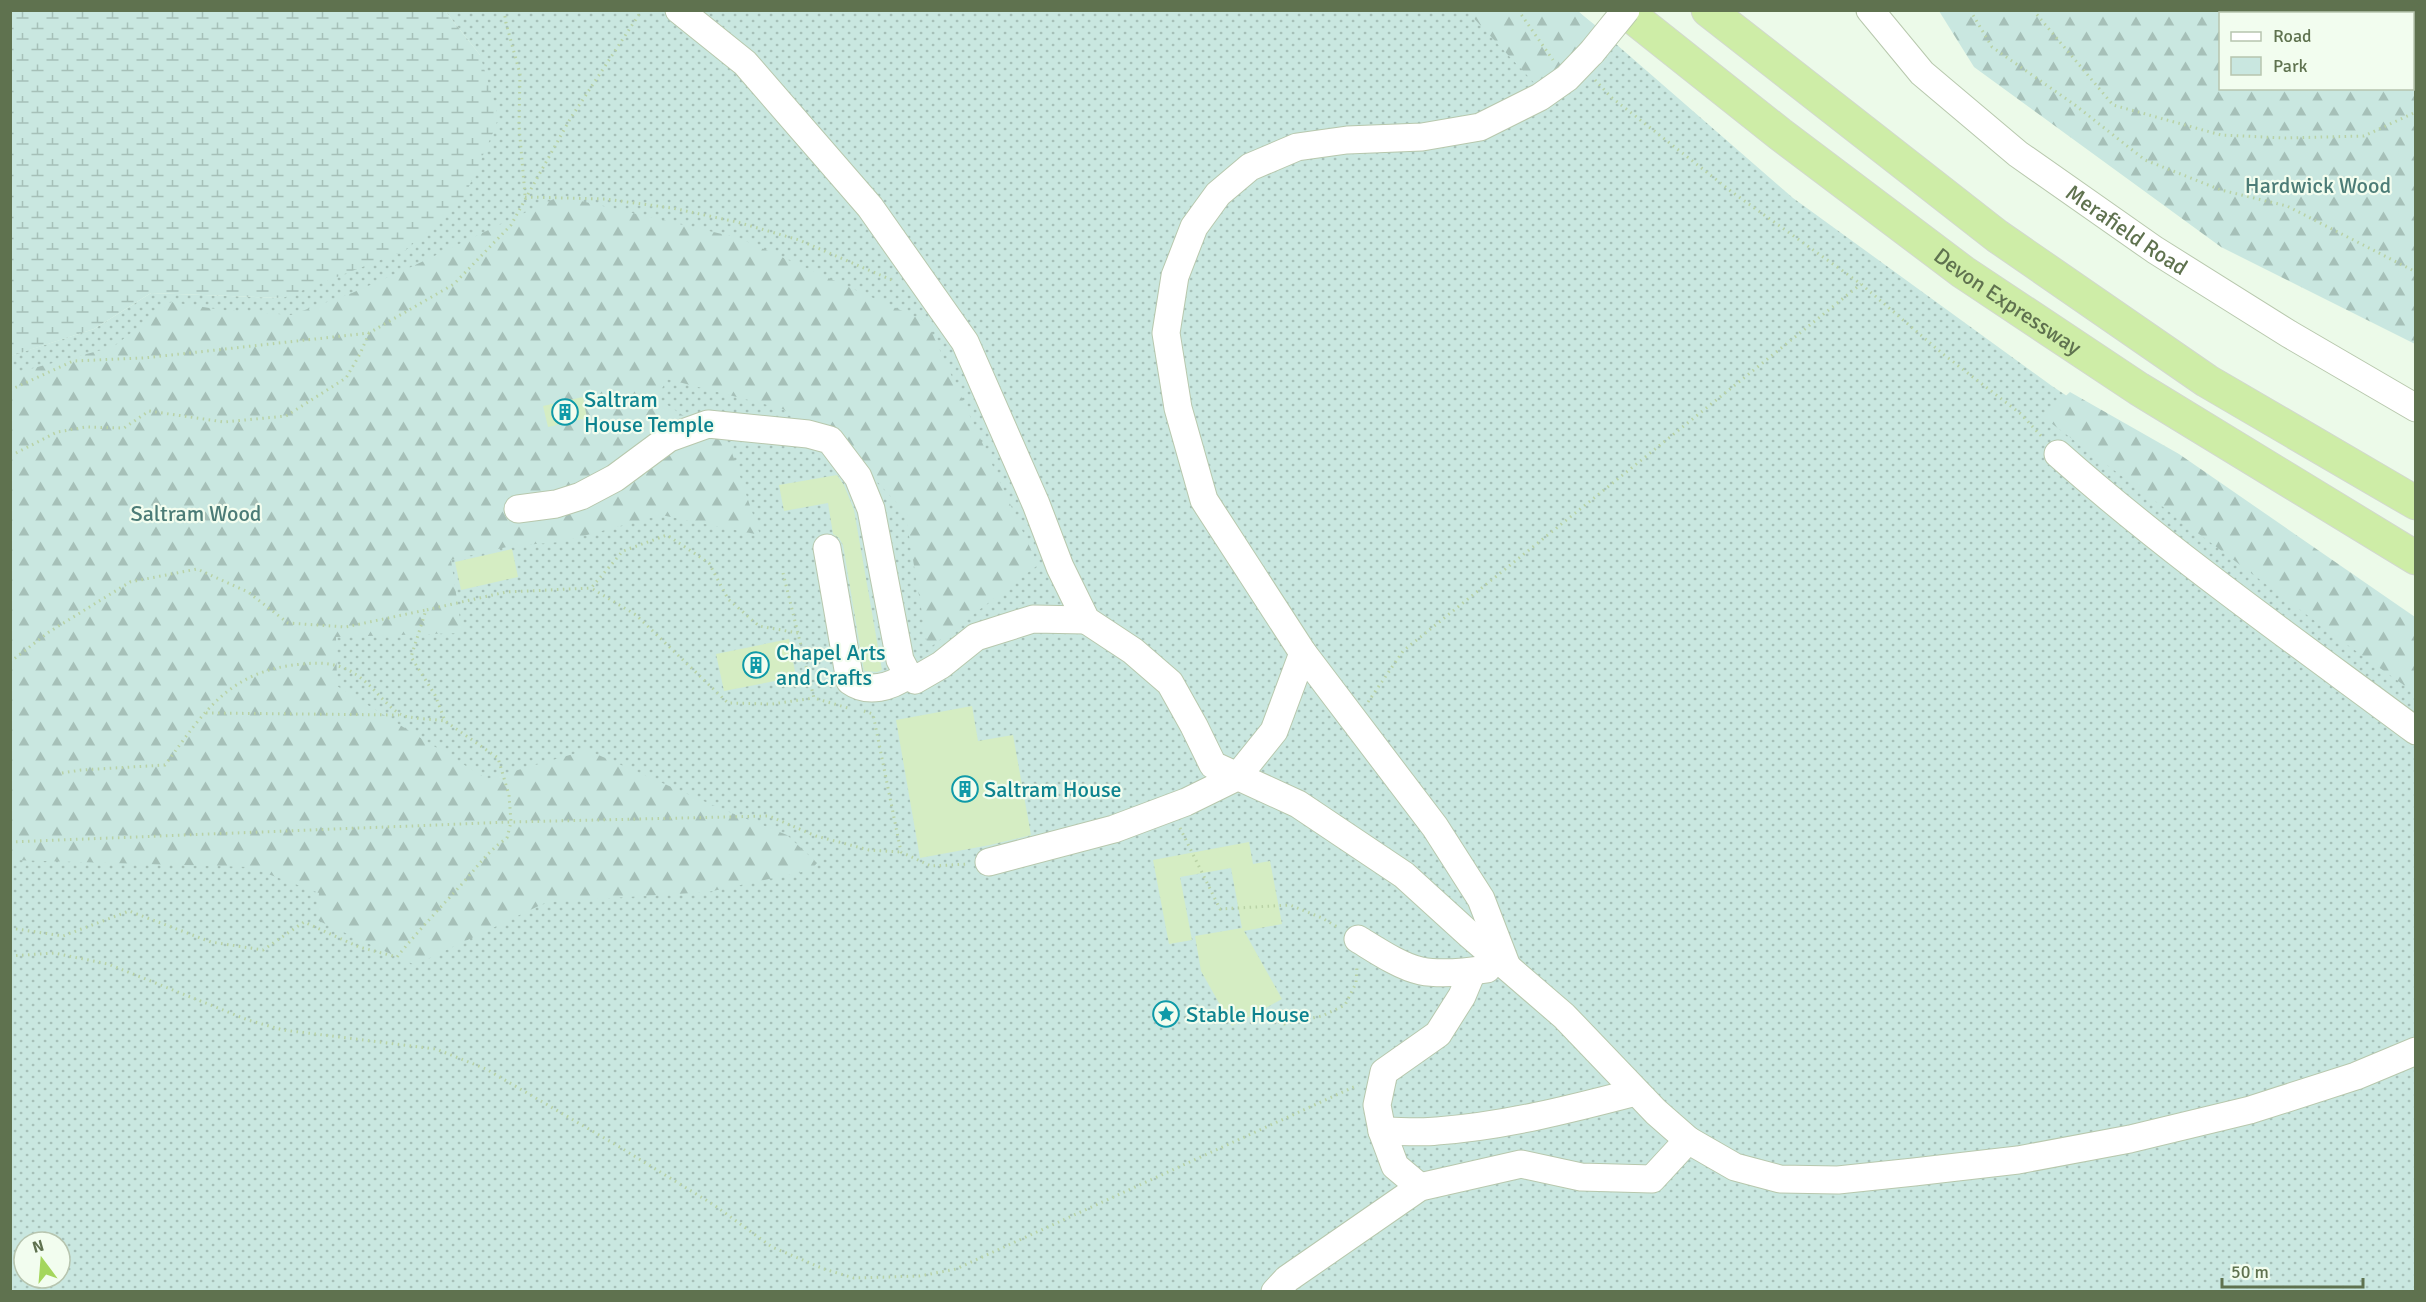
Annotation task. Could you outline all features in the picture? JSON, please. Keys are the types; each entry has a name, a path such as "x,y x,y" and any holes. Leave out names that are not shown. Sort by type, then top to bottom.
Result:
{"highway":[{"name":"Devon Expressway","path":"1625,10 1780,134 1964,272 2139,389 2415,558"},
{"name":"Devon Expressway","path":"1708,10 2007,243 2206,381 2415,503"}],"street":[{"path":"679,10 745,63 870,207 930,296 965,342 1032,495 1060,567 1086,620 1133,651 1170,683 1213,765 1298,804 1404,875 1564,1016 1636,1092 1688,1140 1735,1167 1780,1179 1838,1180 2018,1160 2130,1139 2250,1110 2356,1076 2415,1051"},
{"path":"1506,965 1481,899 1435,827 1304,653 1204,500 1179,408 1166,333 1175,276 1194,227 1218,194 1250,167 1297,147 1347,140 1422,137 1480,127 1540,97 1567,78 1592,52 1625,10"},
{"name":"Merafield Road","path":"1870,10 1922,73 2018,154 2155,250 2289,334 2415,408"},
{"path":"518,509 556,504 581,496 615,478 669,438 708,424 807,434 830,440 858,477 871,509 900,660 908,675 915,680 941,665 976,637 1034,619 1086,620"},
{"path":"2058,454 2098,490 2415,731"},
{"path":"827,548 850,681 857,686 867,688 885,687 908,675"},
{"path":"988,862 1114,829 1170,808 1237,777 1274,731 1304,653"},
{"path":"1358,939 1384,955 1420,971 1472,972 1506,965"},
{"path":"1420,1187 1395,1166 1382,1131 1377,1105 1384,1072 1438,1034 1462,996 1472,972"},
{"path":"1382,1131 1437,1132 1509,1121 1572,1109 1636,1092"},
{"path":"1275,1292 1287,1279 1420,1187 1521,1164 1581,1177 1652,1179 1688,1140"}],"path":[{"path":"504,10 520,74 519,126 525,197"},
{"path":"10,390 74,361 144,357 369,333 454,284 511,225 570,119 642,10"},
{"path":"1518,10 1567,78"},
{"path":"1970,10 1992,47 2075,105 2145,160 2221,190 2287,206 2415,272"},
{"path":"2033,10 2113,105 2221,135 2285,138 2364,136 2415,112"},
{"path":"1592,52 1591,76 1611,98 1732,192 1861,284 1943,354 2021,414 2058,454"},
{"path":"525,197 605,199 672,208 737,222 799,240 930,296"},
{"path":"1355,721 1403,651 1861,284"},
{"path":"10,453 16,453 57,432 86,427 124,428 149,411 224,422 286,416 346,378 369,333"},
{"path":"591,588 623,551 667,535 709,563 729,598 759,626 798,633"},
{"path":"10,663 49,632 130,582 197,569 248,592 288,623 346,627 506,592 591,588 636,615 728,703 772,704 814,699 854,709"},
{"path":"783,573 814,699"},
{"path":"426,610 411,657 435,695 445,721"},
{"path":"62,773 165,765 225,691 253,675 282,665 322,662 343,668 356,674 401,715"},
{"path":"863,711 873,714 902,852"},
{"path":"10,928 63,936 129,911 211,942 263,950 304,922 360,946 397,957 491,849 507,838 511,822 509,795 498,758 445,721 401,715 206,713"},
{"path":"1170,808 1220,909 1290,905 1322,918 1358,939 1356,983 1344,1005 1322,1016 1284,1024 1256,1013"},
{"path":"10,842 511,822 769,816 816,836 868,850 902,852 931,866 988,862"},
{"path":"10,956 54,953 108,964 248,1020 282,1030 436,1049 486,1069 618,1146 714,1205 772,1247 824,1269 854,1278 920,1276 956,1269 1281,1122 1384,1072"}],"green space":[{"path":"10,11 445,11 480,55 499,119 463,200 406,250 283,298 151,293 94,329 11,356"},
{"path":"445,11 1578,11 1793,198 2052,386 2415,628 2415,1291 11,1291 10,356 94,329 151,293 283,298 480,55"},
{"path":"1467,11 1577,11 1600,29 1537,86"},
{"name":"Hardwick Wood","path":"1939,11 2415,11 2415,344 2221,247 1974,67"},
{"name":"Saltram Wood","path":"560,196 739,238 927,322 1038,565 928,649 905,512 859,462 783,409 667,379 657,398 730,447 760,535 661,515 561,542 511,546 451,560 462,633 336,637 337,686 487,779 587,750 787,835 817,863 811,870 708,892 547,902 415,965 317,920 319,893 249,867 11,860 11,374 113,347 171,302 222,310 291,315 352,293 411,267"},
{"path":"2070,392 2179,454 2415,617 2415,693 2339,639 2043,417"}],"building":[{"name":"Saltram House Temple","path":"583,397 587,418 548,427 543,406"},
{"path":"837,475 844,485 854,510 882,670 877,672 864,671 843,545 833,534 828,503 784,511 779,485"},
{"path":"512,549 518,577 461,590 455,562"},
{"name":"Chapel Arts and Crafts","path":"789,639 796,677 724,691 716,654"},
{"name":"Saltram House","path":"972,706 978,741 1013,735 1031,835 920,858 896,720"},
{"path":"1249,842 1253,864 1270,861 1282,924 1244,931 1282,999 1232,1026 1201,971 1195,936 1242,928 1231,868 1180,877 1192,940 1169,944 1153,860"}],"place":[{"name":"Saltram House Temple","path":"565,412"},
{"name":"Chapel Arts and Crafts","path":"756,665"},
{"name":"Saltram House","path":"965,789"},
{"name":"Stable House","path":"1166,1014"}]}
